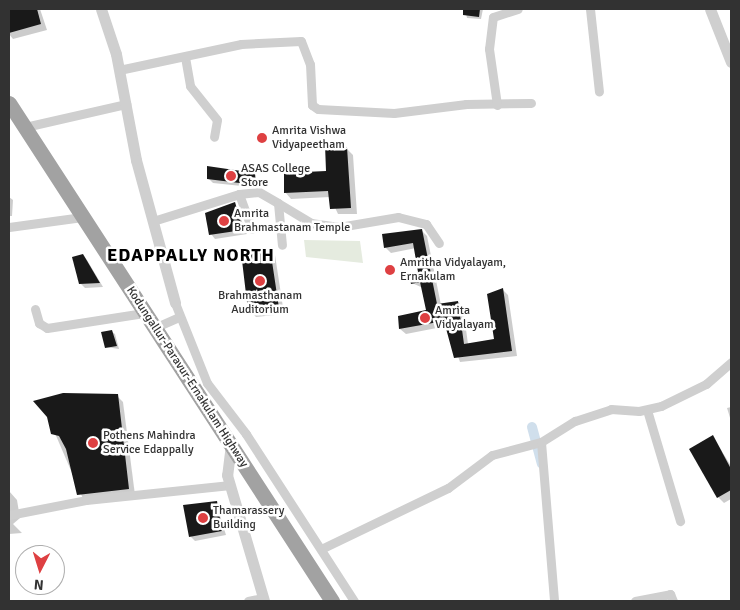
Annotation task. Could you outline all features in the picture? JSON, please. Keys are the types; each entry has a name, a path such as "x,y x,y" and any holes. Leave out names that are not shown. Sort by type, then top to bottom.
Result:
{"highway":[{"name":"Kodungallur-Paravur-Ernakulam Highway","path":"9,103 154,328 200,386 231,444 332,601"}],"street":[{"path":"101,9 119,70 153,221 200,386 246,434 354,601"},
{"path":"497,105 489,49 493,17 518,9"},
{"path":"590,9 600,92"},
{"path":"710,9 731,62"},
{"path":"119,70 240,44 301,40 310,64 312,105 318,109 394,113 531,103"},
{"path":"185,56 190,86 217,120 214,137"},
{"path":"25,127 126,104"},
{"path":"153,221 239,194 259,192 311,223 339,227 398,217 426,224 439,243"},
{"path":"239,194 252,229"},
{"path":"278,203 282,245"},
{"path":"9,227 82,218"},
{"path":"35,309 46,328 144,313"},
{"path":"154,328 179,317"},
{"path":"321,549 448,488 492,455 537,443 575,421 611,409 647,410 686,395 731,362"},
{"path":"647,410 680,521"},
{"path":"537,443 554,601"},
{"path":"231,444 227,459 230,485 263,600 248,601"},
{"path":"9,515 86,500 230,485"},
{"path":"635,601 670,594 673,601"}],"shaded area":[{"path":"304,240 360,241 363,263 306,257"}],"building":[{"path":"9,9 37,9 41,24 9,33"},
{"path":"463,9 480,9 479,17 463,15"},
{"path":"325,145 347,147 351,208 330,209 328,191 284,193 284,173 326,171"},
{"name":"ASAS College Store","path":"207,166 255,173 256,185 207,179"},
{"name":"Amrita Brahmastanam Temple","path":"235,202 243,230 209,235 205,213"},
{"path":"422,229 437,304 458,301 464,344 494,339 487,294 503,288 512,351 454,358 444,321 399,329 398,316 426,310 420,282 411,284 409,275 418,272 413,243 384,248 382,234"},
{"name":"Brahmasthanam Auditorium","path":"270,248 279,308 248,311 241,252 254,254"},
{"path":"83,254 100,283 79,284 72,257"},
{"path":"112,330 117,346 105,348 101,332"},
{"name":"Pothens Mahindra Service Edappally","path":"63,393 118,394 129,489 77,495 66,449 59,436 51,434 47,417 33,401"},
{"path":"713,435 731,469 731,490 717,498 689,449"},
{"name":"Thamarassery Building","path":"217,501 222,531 189,537 183,505"}],"waterway":[{"path":"532,427 542,464"}],"place":[{"name":"Amrita Vishwa Vidyapeetham","path":"262,138"},
{"name":"ASAS College Store","path":"231,176"},
{"name":"Amrita Brahmastanam Temple","path":"224,221"},
{"name":"Amritha Vidyalayam, Ernakulam","path":"390,270"},
{"name":"Brahmasthanam Auditorium","path":"260,281"},
{"name":"Amrita Vidyalayam","path":"425,318"},
{"name":"Pothens Mahindra Service Edappally","path":"93,443"},
{"name":"Thamarassery Building","path":"203,518"}],"district":[{"name":"EDAPPALLY NORTH","path":"191,255"}]}
